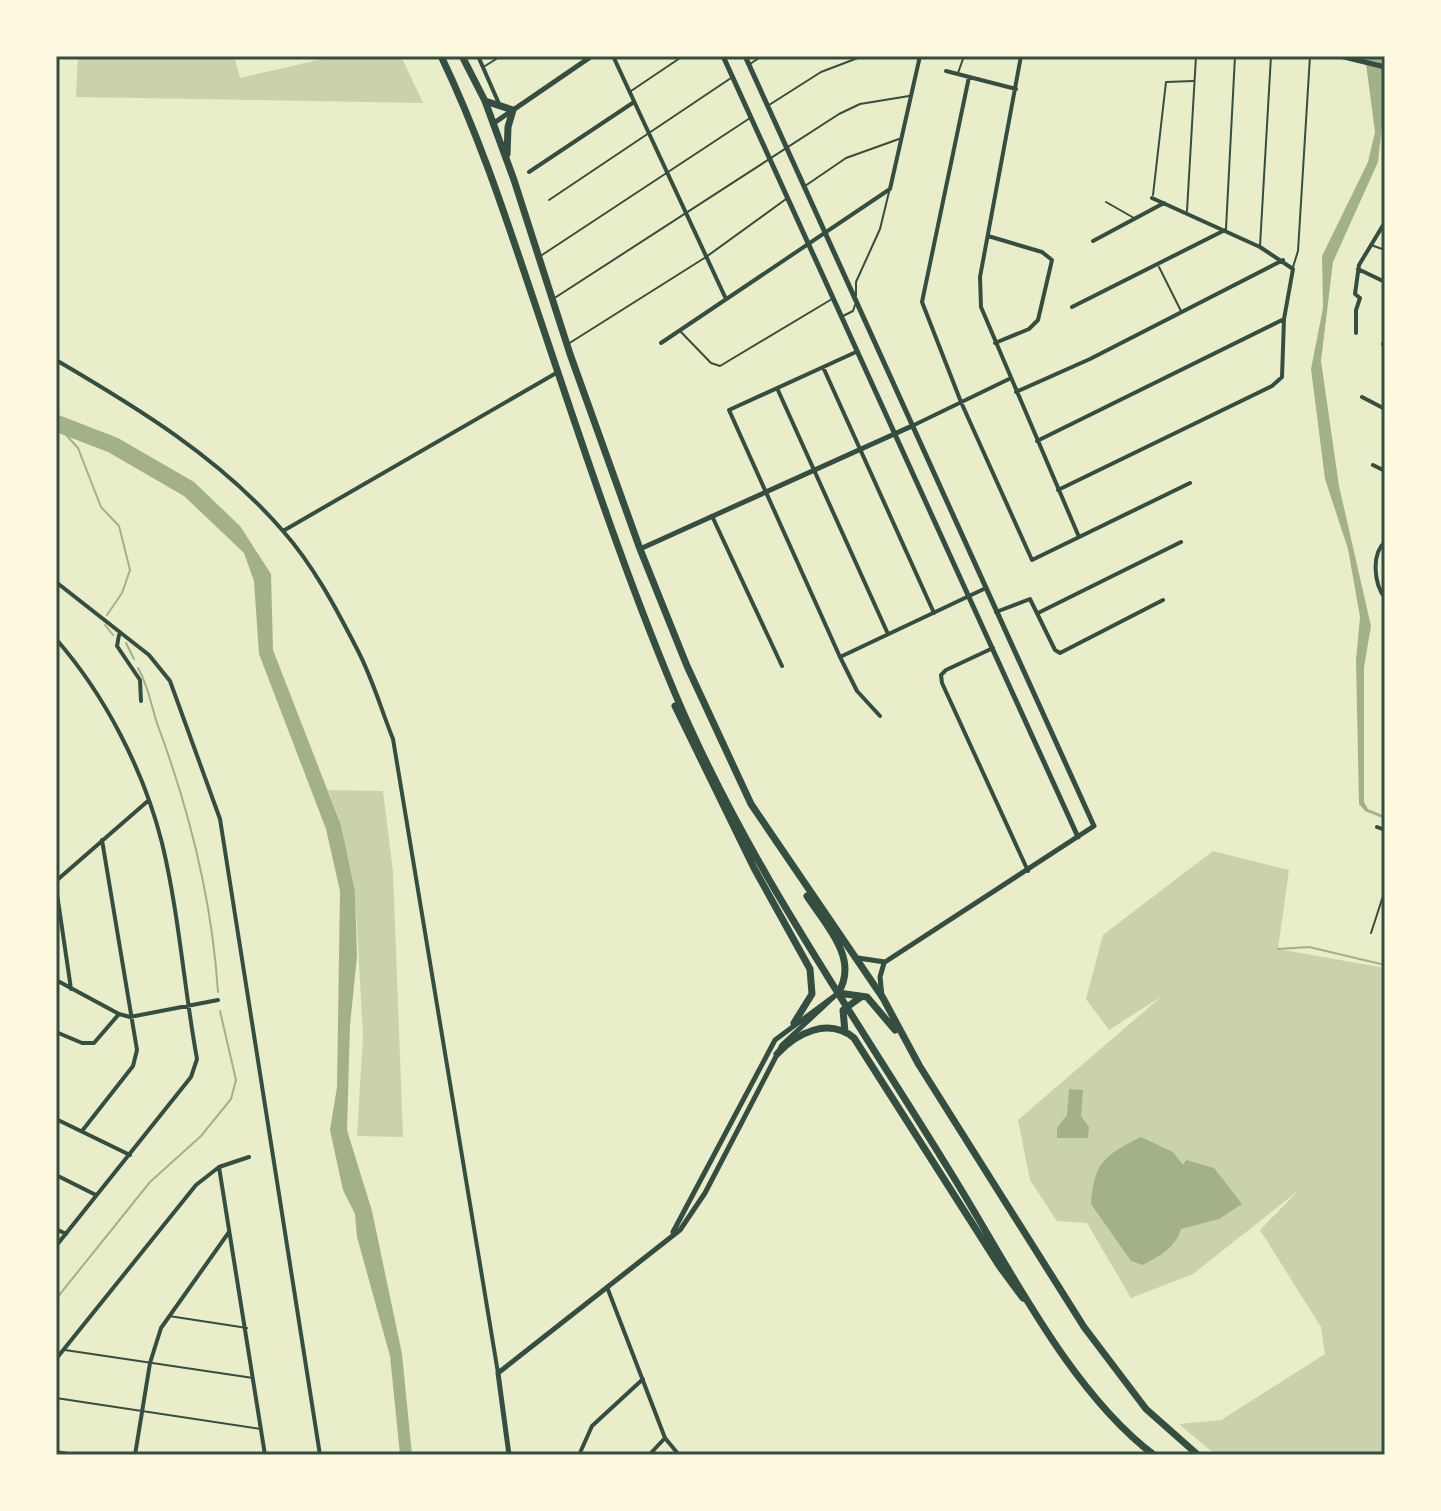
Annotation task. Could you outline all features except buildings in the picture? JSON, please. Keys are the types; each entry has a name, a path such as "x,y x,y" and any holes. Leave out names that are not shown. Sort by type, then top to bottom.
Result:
{"highway":[{"path":"441,56 486,160 673,700 712,788 810,969 812,994 794,1023"},
{"path":"462,56 485,101 507,160 567,345 640,549 702,701 751,804 883,998 919,1065"},
{"path":"485,101 513,110 508,127 507,160"},
{"path":"659,654 710,772 804,943 890,1073 1041,1320 1091,1393 1125,1431 1154,1455"},
{"path":"764,824 783,860 843,952 845,977 838,993 867,997 885,1015 1117,1374 1146,1409 1198,1455"},
{"path":"845,1032 842,1022 845,1007 855,998 867,997"},
{"path":"777,1054 809,1031 835,1028 845,1032 863,1050 1000,1267 1041,1320"}],"street":[{"path":"478,56 501,108"},
{"path":"493,123 592,56"},
{"path":"613,56 726,299"},
{"path":"723,56 1078,837"},
{"path":"745,56 1094,826 885,962 869,962 852,955"},
{"path":"661,343 890,189 920,56"},
{"path":"1021,56 979,294 1009,379 1079,537"},
{"path":"1341,56 1385,67"},
{"path":"946,71 1016,89"},
{"path":"969,77 922,290 924,313 1032,560 1190,483"},
{"path":"529,172 634,102"},
{"path":"1058,490 1272,386 1282,377 1284,319 1293,269 1260,247 1187,211 1152,198"},
{"path":"1093,241 1164,203"},
{"path":"1356,333 1356,310 1360,298 1355,294 1358,269 1385,222"},
{"path":"1072,307 1225,230"},
{"path":"988,236 1042,252 1052,260 1038,320 1029,329 995,343"},
{"path":"1016,393 1090,359 1283,260"},
{"path":"1358,269 1385,282"},
{"path":"1037,441 1284,319"},
{"path":"856,352 729,410 840,657 857,691 880,716"},
{"path":"56,360 157,421 208,458 283,531 308,565 359,651 393,739 509,1455"},
{"path":"823,367 934,613"},
{"path":"283,531 558,372"},
{"path":"640,549 1009,379"},
{"path":"777,388 888,634"},
{"path":"1362,397 1385,409"},
{"path":"1373,465 1385,471"},
{"path":"712,516 782,666"},
{"path":"1039,612 1181,542"},
{"path":"1384,542 1377,554 1377,578 1385,598"},
{"path":"56,582 119,635 149,655 170,681 220,819 320,1455"},
{"path":"840,657 986,588"},
{"path":"996,612 1030,599 1055,650 1060,653 1163,600"},
{"path":"119,635 117,646 140,680 141,701"},
{"path":"56,639 100,701 149,800 162,844 196,1067 56,1246"},
{"path":"993,648 946,670 941,675 942,683 1028,871"},
{"path":"71,989 56,884 149,800"},
{"path":"1377,827 1385,830"},
{"path":"82,1131 136,1058 102,840"},
{"path":"883,998 880,977 885,962"},
{"path":"56,980 130,1017 218,1000"},
{"path":"498,1373 673,1232 771,1048 794,1023 838,993"},
{"path":"673,1232 680,1230 705,1193 782,1045 838,993"},
{"path":"56,1032 82,1043 94,1043 119,1014"},
{"path":"56,1119 130,1155"},
{"path":"56,1359 186,1196 219,1167 249,1157"},
{"path":"219,1167 265,1455"},
{"path":"56,1175 96,1195"},
{"path":"56,1229 66,1234"},
{"path":"135,1455 150,1363 167,1316 229,1232"},
{"path":"607,1287 665,1438 679,1455"},
{"path":"579,1455 592,1426 643,1379"},
{"path":"649,1455 665,1438"},
{"path":"56,1452 74,1455"}],"lane":[{"path":"484,67 501,56"},
{"path":"630,92 683,56"},
{"path":"749,65 762,56"},
{"path":"767,106 821,72 863,56"},
{"path":"958,75 964,56"},
{"path":"1187,211 1196,56"},
{"path":"1225,230 1235,56"},
{"path":"1260,247 1271,56"},
{"path":"1293,269 1298,251 1310,56"},
{"path":"549,200 732,76"},
{"path":"1152,198 1166,82 1194,81"},
{"path":"552,299 786,147 860,104 910,96"},
{"path":"539,256 751,117"},
{"path":"804,187 846,158 900,139"},
{"path":"842,317 853,311 856,282 880,229 890,189"},
{"path":"567,345 706,257 788,198"},
{"path":"1106,202 1135,218"},
{"path":"1370,245 1385,250"},
{"path":"1158,266 1181,311"},
{"path":"679,330 711,363 720,366 834,298"},
{"path":"1371,933 1385,890"},
{"path":"167,1316 247,1328"},
{"path":"64,1350 254,1379"},
{"path":"56,1398 262,1429"}],"shaded area":[{"path":"78,56 234,56 240,78 335,56 401,56 423,103 76,97"},
{"path":"1365,56 1381,56 1384,107 1378,162 1333,262 1321,361 1339,486 1371,626 1364,667 1364,802 1368,809 1385,816 1385,819 1365,811 1359,804 1356,660 1360,617 1348,549 1325,479 1311,369 1323,308 1322,256 1368,162 1375,132"},
{"path":"56,414 118,438 194,482 240,526 271,574 273,650 341,825 355,891 357,956 350,1025 347,1130 372,1211 402,1354 412,1455 400,1455 390,1356 357,1237 355,1214 343,1190 330,1130 337,1087 340,891 326,829 259,654 254,581 244,553 184,496 108,452 56,432"},
{"path":"328,790 383,791 393,872 403,1137 357,1136 363,1036 355,891 341,825"},
{"path":"1213,851 1289,870 1278,949 1385,968 1385,1455 1216,1455 1179,1424 1221,1420 1325,1354 1321,1327 1260,1230 1299,1190 1193,1274 1131,1298 1087,1223 1057,1221 1030,1180 1018,1120 1162,996 1109,1030 1086,999 1103,935"},
{"path":"1069,1089 1083,1090 1081,1116 1089,1127 1088,1138 1057,1138 1057,1128 1067,1115"},
{"path":"1141,1137 1173,1152 1183,1165 1186,1160 1214,1168 1242,1204 1219,1219 1181,1229 1171,1246 1143,1265 1131,1261 1091,1204 1095,1178 1104,1162 1118,1149"}],"waterway":[{"path":"67,436 78,448 101,507 119,526 130,570 122,593 107,615"},
{"path":"105,625 113,635"},
{"path":"126,643 134,659"},
{"path":"138,668 180,791 198,857 211,924 218,992"},
{"path":"1278,949 1309,947 1385,965"},
{"path":"56,1299 150,1182 201,1136 231,1099 236,1080 220,1011"}]}
